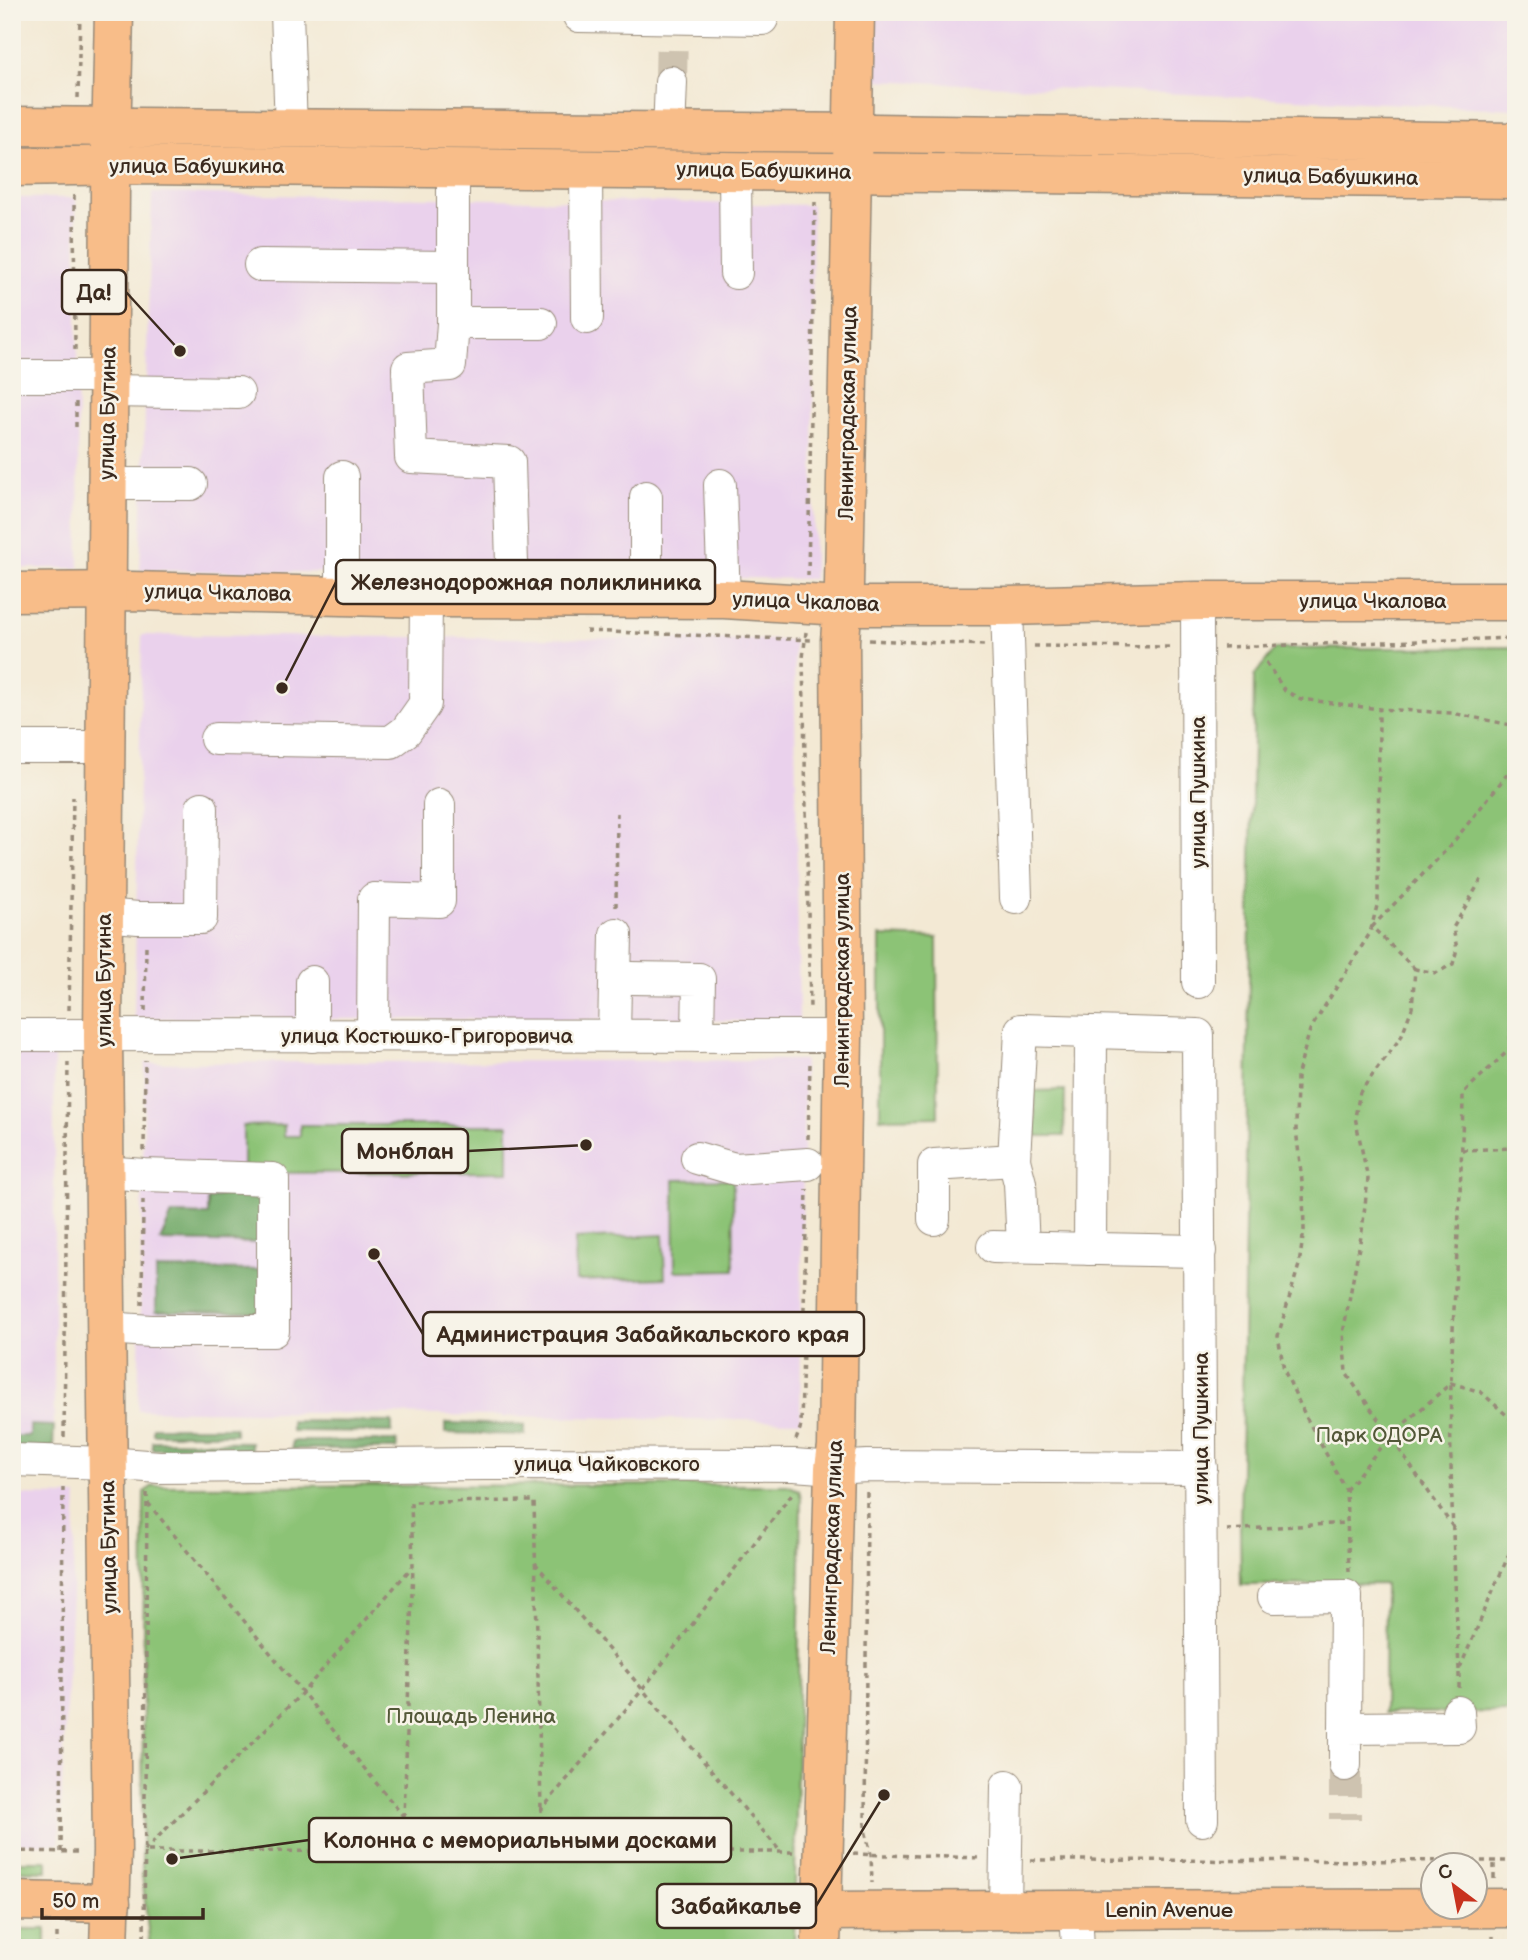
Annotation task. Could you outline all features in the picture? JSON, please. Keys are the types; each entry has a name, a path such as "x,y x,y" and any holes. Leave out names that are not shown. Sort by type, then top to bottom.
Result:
{"main road":[{"name":"улица Бутина","path":"109,1948 111,1903 104,1172 86,1036 104,915 90,747 107,592 107,484 97,381 111,166 114,12"},
{"name":"Ленинградская улица","path":"821,1930 836,1446 821,1037 840,641 825,605 835,172 854,133 855,12"},
{"name":"улица Бабушкина","path":"12,126 1516,142"},
{"name":"улица Бабушкина","path":"12,167 586,169 1516,179"},
{"name":"улица Чкалова","path":"12,592 724,599 825,605 1516,601"},
{"path":"12,1901 111,1903"},
{"name":"Lenin Avenue","path":"821,1930 1005,1910 1516,1908"}],"street":[{"path":"287,12 291,129"},
{"path":"579,12 579,16 673,20 762,19"},
{"path":"669,133 671,82"},
{"path":"453,168 453,323 450,365 408,368 411,457 509,462 513,598"},
{"path":"586,169 587,318"},
{"path":"735,171 736,273"},
{"path":"260,265 453,267"},
{"path":"453,323 541,323"},
{"path":"12,376 238,393"},
{"path":"342,477 342,596"},
{"path":"107,484 191,484"},
{"path":"720,485 724,599"},
{"path":"646,497 646,599"},
{"path":"216,739 391,741 406,731 425,704 426,598"},
{"name":"улица Пушкина","path":"1197,601 1198,982"},
{"path":"1007,606 1016,898"},
{"path":"12,747 90,747"},
{"path":"373,1036 374,899 439,901 439,805"},
{"path":"104,915 201,918 202,808"},
{"path":"614,1035 616,934"},
{"path":"630,978 699,979 698,1036"},
{"path":"312,982 312,1036"},
{"path":"1090,1249 1091,1032 1020,1030 1014,1160 1020,1183 1008,1247 1090,1249 1200,1251"},
{"name":"улица Пушкина","path":"1091,1032 1198,1035 1202,1821"},
{"name":"улица Костюшко-Григоровича","path":"12,1035 821,1037"},
{"path":"696,1158 735,1170 808,1164"},
{"path":"934,1219 934,1165 1014,1160"},
{"path":"104,1172 273,1179 273,1331 151,1331 105,1328"},
{"name":"улица Чайковского","path":"12,1460 159,1467 485,1464 1201,1468"},
{"path":"1274,1597 1346,1595 1345,1765"},
{"path":"1345,1728 1459,1727 1458,1712"},
{"path":"1005,1910 1007,1786"},
{"path":"1076,1910 1078,1948"}],"path":[{"path":"78,108 80,12"},
{"path":"794,1448 801,1426 808,1164 821,1037 803,658 825,605 835,172"},
{"path":"74,193 97,381 76,432"},
{"path":"1266,662 1285,691 1301,699 1379,709 1451,713 1516,726"},
{"path":"1372,927 1378,902 1379,709"},
{"path":"61,1852 64,1461 86,1036 90,747"},
{"path":"1346,1595 1349,1584 1346,1490 1284,1370 1278,1336 1299,1265 1304,1230 1303,1190 1296,1129 1297,1077 1310,1030 1372,927 1451,845 1509,772 1516,768"},
{"path":"616,934 617,813"},
{"path":"1372,927 1415,969 1436,973 1453,964 1457,949 1453,928 1482,878"},
{"path":"1415,969 1412,1008 1401,1037 1360,1093 1354,1117 1368,1179 1362,1231 1343,1333 1346,1373 1453,1527"},
{"path":"1458,1712 1451,1384 1463,1093 1514,1047 1512,978 1516,971"},
{"path":"1462,1150 1516,1149"},
{"path":"1346,1490 1389,1437 1451,1384"},
{"path":"1451,1384 1481,1392 1513,1421 1516,1491"},
{"path":"541,1810 643,1689 794,1490"},
{"path":"144,1948 147,1502 148,1491 158,1491"},
{"path":"147,1502 404,1817"},
{"path":"405,1853 413,1566 411,1503 534,1502 542,1852"},
{"path":"1240,1530 1347,1523"},
{"path":"1459,1670 1516,1538"},
{"path":"535,1563 780,1852"},
{"path":"144,1851 303,1692 413,1566"},
{"path":"12,1851 77,1852"},
{"path":"57,1931 57,1948"}],"shaded area":[{"path":"875,12 1516,12 1515,109 874,80"},
{"path":"152,193 812,205 814,579 140,570"},
{"path":"12,198 76,198 79,568 12,568"},
{"path":"142,635 794,640 799,1021 134,1018"},
{"path":"12,1054 54,1055 54,1446 12,1444"},
{"path":"804,1060 800,1421 138,1410 145,1063"},
{"path":"12,1495 77,1496 59,1844 12,1843"}],"green space":[{"name":"Парк ОДОРА","path":"1516,647 1516,1712 1384,1713 1385,1584 1241,1585 1254,676 1275,649"},
{"path":"880,936 937,938 938,1117 880,1118"},
{"path":"1065,1090 1064,1136 1036,1136 1034,1091"},
{"path":"284,1125 284,1136 300,1136 300,1125 508,1125 508,1172 243,1173 243,1126"},
{"path":"733,1179 734,1270 675,1271 674,1180"},
{"path":"247,1186 265,1187 264,1243 160,1241 172,1214 208,1215 208,1200"},
{"path":"663,1235 665,1278 576,1281 575,1239"},
{"path":"156,1269 263,1270 263,1312 156,1311"},
{"path":"291,1421 392,1422 392,1432 291,1431"},
{"path":"445,1423 525,1425 525,1435 445,1433"},
{"path":"30,1425 54,1426 53,1448 12,1448 12,1436 30,1436"},
{"path":"153,1427 235,1427 235,1434 153,1434"},
{"path":"152,1441 251,1442 251,1450 152,1449"},
{"path":"292,1441 397,1441 397,1449 292,1449"},
{"name":"Площадь Ленина","path":"787,1485 799,1490 801,1498 794,1948 150,1948 142,1874 144,1492 153,1486"},
{"path":"12,1861 47,1861 47,1871 12,1870"},
{"path":"12,1929 46,1929 46,1944 12,1944"}],"tunnel":[{"path":"671,82 672,31"},
{"path":"1345,1765 1345,1819"}],"place":[{"name":"Да!","path":"180,351"},
{"name":"Железнодорожная поликлиника","path":"282,688"},
{"name":"Монблан","path":"586,1145"},
{"name":"Администрация Забайкальского края","path":"374,1254"},
{"name":"Забайкалье","path":"884,1795"},
{"name":"Колонна с мемориальными досками","path":"172,1859"}]}
